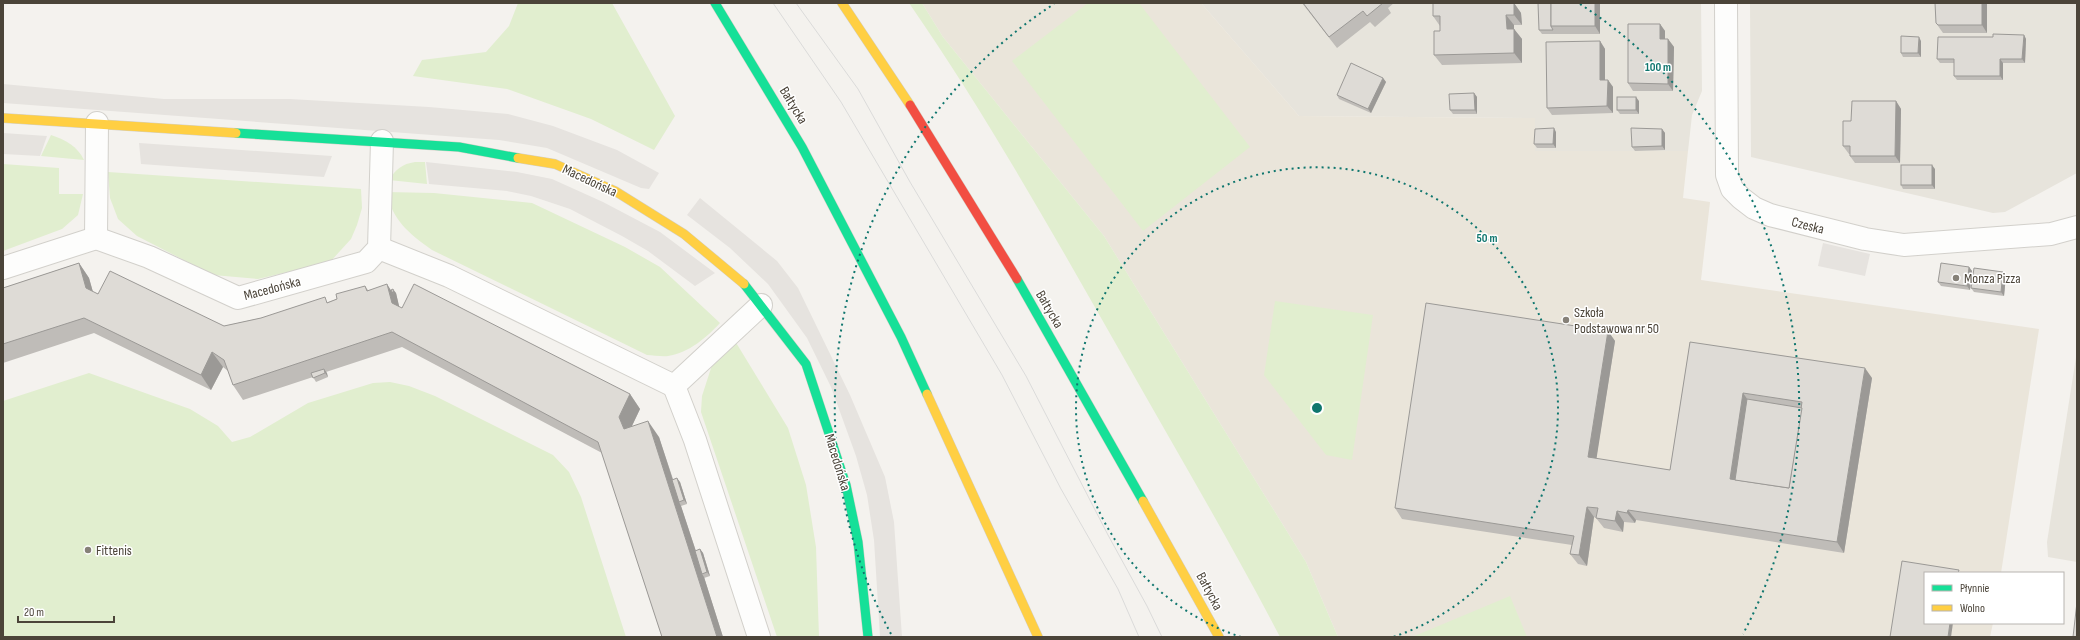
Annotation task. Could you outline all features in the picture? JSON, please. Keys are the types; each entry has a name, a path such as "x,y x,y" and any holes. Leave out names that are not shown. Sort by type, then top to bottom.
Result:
{"main road":[{"name":"Bałtycka","path":"715,3 802,147 901,337 1038,637"},
{"name":"Bałtycka","path":"842,3 892,75 1018,280 1172,549 1219,637"},
{"name":"Macedońska","path":"3,118 459,147 555,164 615,191 684,234 744,284 806,364 846,485 858,542 868,637"}],"street":[{"name":"Czeska","path":"1726,3 1727,175 1732,189 1754,208 1770,215 1820,228 1865,239 1904,245 2051,234 2077,227"},
{"path":"3,268 96,238 97,123"},
{"path":"382,141 379,248 449,276 674,386 695,440 759,637"},
{"name":"Macedońska","path":"96,238 149,257 238,298 366,262 379,248"},
{"path":"674,386 761,305"}],"shaded area":[{"name":"Szkoła Podstawowa nr 50","path":"922,3 1201,3 1299,116 1535,118 1535,151 1688,151 1683,198 1710,202 1701,280 2039,329 2001,572 1924,572 1924,624 1993,624 1990,637 1338,637 1306,562 1104,236 943,37"},
{"path":"1201,3 1701,3 1702,91 1692,115 1688,151 1534,151 1534,118 1299,116"},
{"path":"1750,3 2077,3 2077,173 2005,212 1993,213 1751,157"},
{"path":"3,84 164,99 290,99 429,107 508,114 553,126 617,150 659,173 649,189 641,188 547,148 499,140 3,103"},
{"path":"3,133 47,136 40,156 3,154"},
{"path":"139,143 332,156 324,177 141,164"},
{"path":"426,162 517,172 552,179 603,202 660,232 715,273 695,286 648,251 622,236 570,209 531,196 507,191 429,184"},
{"path":"700,198 777,261 798,288 850,395 885,477 894,522 902,637 880,637 874,540 867,495 856,456 831,387 807,338 768,284 730,248 687,215"},
{"path":"1823,243 1870,254 1865,276 1818,266"},
{"path":"2077,351 2077,562 2048,557 2047,542"}],"green space":[{"path":"518,3 612,3 675,116 654,150 591,119 507,89 413,76 422,60 486,52 509,26"},
{"path":"909,3 922,3 943,37 1104,236 1306,562 1338,637 1280,637 1223,532 1047,224 994,134"},
{"path":"1088,3 1139,3 1250,147 1143,231 1012,61"},
{"path":"51,135 62,139 74,147 84,160 41,156"},
{"path":"425,162 427,184 389,180 400,168 406,164"},
{"path":"3,164 59,168 59,194 83,194 78,215 62,229 3,251"},
{"path":"108,172 361,189 362,208 351,239 330,262 258,279 213,275 137,236 118,219 110,198"},
{"path":"386,192 434,193 532,203 625,247 660,267 720,323 697,344 683,352 666,356 647,355 432,250 409,232 397,218"},
{"path":"1275,301 1373,315 1352,460 1326,455 1264,375"},
{"path":"735,341 788,428 806,485 816,547 819,637 777,637 701,412 702,396 713,362"},
{"path":"89,373 190,409 218,426 232,442 250,437 308,403 373,383 390,382 409,386 435,396 553,455 569,472 581,497 626,637 3,637 3,401"},
{"path":"1510,596 1527,637 1412,637"}],"building":[{"path":"1303,3 1383,3 1367,16 1363,11 1329,37"},
{"path":"1433,3 1514,3 1514,15 1506,15 1507,29 1514,29 1514,53 1434,55 1434,31 1440,31 1440,16 1433,16"},
{"path":"1538,3 1551,3 1551,26 1553,30 1539,30"},
{"path":"1551,3 1595,3 1595,26 1551,26"},
{"path":"1935,3 1982,3 1982,25 1938,25 1936,23"},
{"path":"1628,24 1660,24 1660,39 1668,39 1668,84 1628,83"},
{"path":"1993,34 2024,35 2022,59 2000,59 2000,76 1954,76 1954,59 1937,59 1938,37 1993,37"},
{"path":"1901,36 1919,37 1918,53 1901,53"},
{"path":"1600,41 1600,80 1608,80 1607,106 1547,108 1546,42"},
{"path":"1351,63 1383,78 1368,109 1337,95"},
{"path":"1474,93 1475,110 1450,110 1449,94"},
{"path":"1617,97 1636,97 1636,110 1617,110"},
{"path":"1852,101 1896,101 1895,156 1850,156 1850,146 1843,146 1843,121 1851,121"},
{"path":"1554,128 1553,144 1534,144 1535,129"},
{"path":"1631,128 1662,129 1662,146 1632,147"},
{"path":"1901,165 1932,165 1932,185 1901,185"},
{"path":"79,263 86,288 98,294 110,271 224,326 261,318 325,297 327,303 337,299 336,294 365,286 367,291 387,284 392,303 402,308 414,284 630,394 619,417 624,429 648,421 717,637 662,637 598,442 392,332 233,385 224,360 212,352 201,375 84,318 3,344 3,288"},
{"path":"1941,263 1969,267 1967,286 1938,282"},
{"path":"1974,268 2003,272 2001,292 1971,288"},
{"path":"1426,303 1608,331 1588,457 1670,470 1690,342 1865,368 1837,542 1628,510 1627,513 1617,511 1615,521 1596,518 1598,508 1587,507 1579,555 1570,554 1574,536 1395,508","holes":["1743,393 1802,402 1789,488 1730,479"]},
{"path":"324,369 325,373 313,378 311,373"},
{"path":"1747,399 1802,408 1789,488 1735,480"},
{"path":"677,478 684,500 679,502 672,480"},
{"path":"700,549 707,572 702,574 695,551"},
{"path":"1902,561 1959,570 1958,572 1924,572 1924,624 1950,624 1948,637 1890,637"},
{"path":"2077,602 2077,637 2073,637"}],"tram line":[{"path":"773,3 841,102 1002,375 1061,489 1118,589 1139,637"},
{"path":"796,3 858,89 910,182 1026,376 1162,637"}],"traffic: fast":[{"path":"715,3 802,147 901,337 927,394"},
{"path":"236,133 459,147 518,158"},
{"path":"1017,279 1143,501"},
{"path":"744,284 806,364 846,485 858,542 868,637"}],"traffic: slow":[{"path":"842,3 910,105"},
{"path":"3,118 236,133"},
{"path":"518,158 555,164 615,191 684,234 744,284"},
{"path":"927,394 1038,637"},
{"path":"1143,501 1219,637"}],"traffic: jam":[{"path":"910,105 1017,279"}],"place":[{"name":"Monza Pizza","path":"1956,278"},
{"name":"Szkoła Podstawowa nr 50","path":"1566,320"},
{"name":"Fittenis","path":"88,550"}]}
